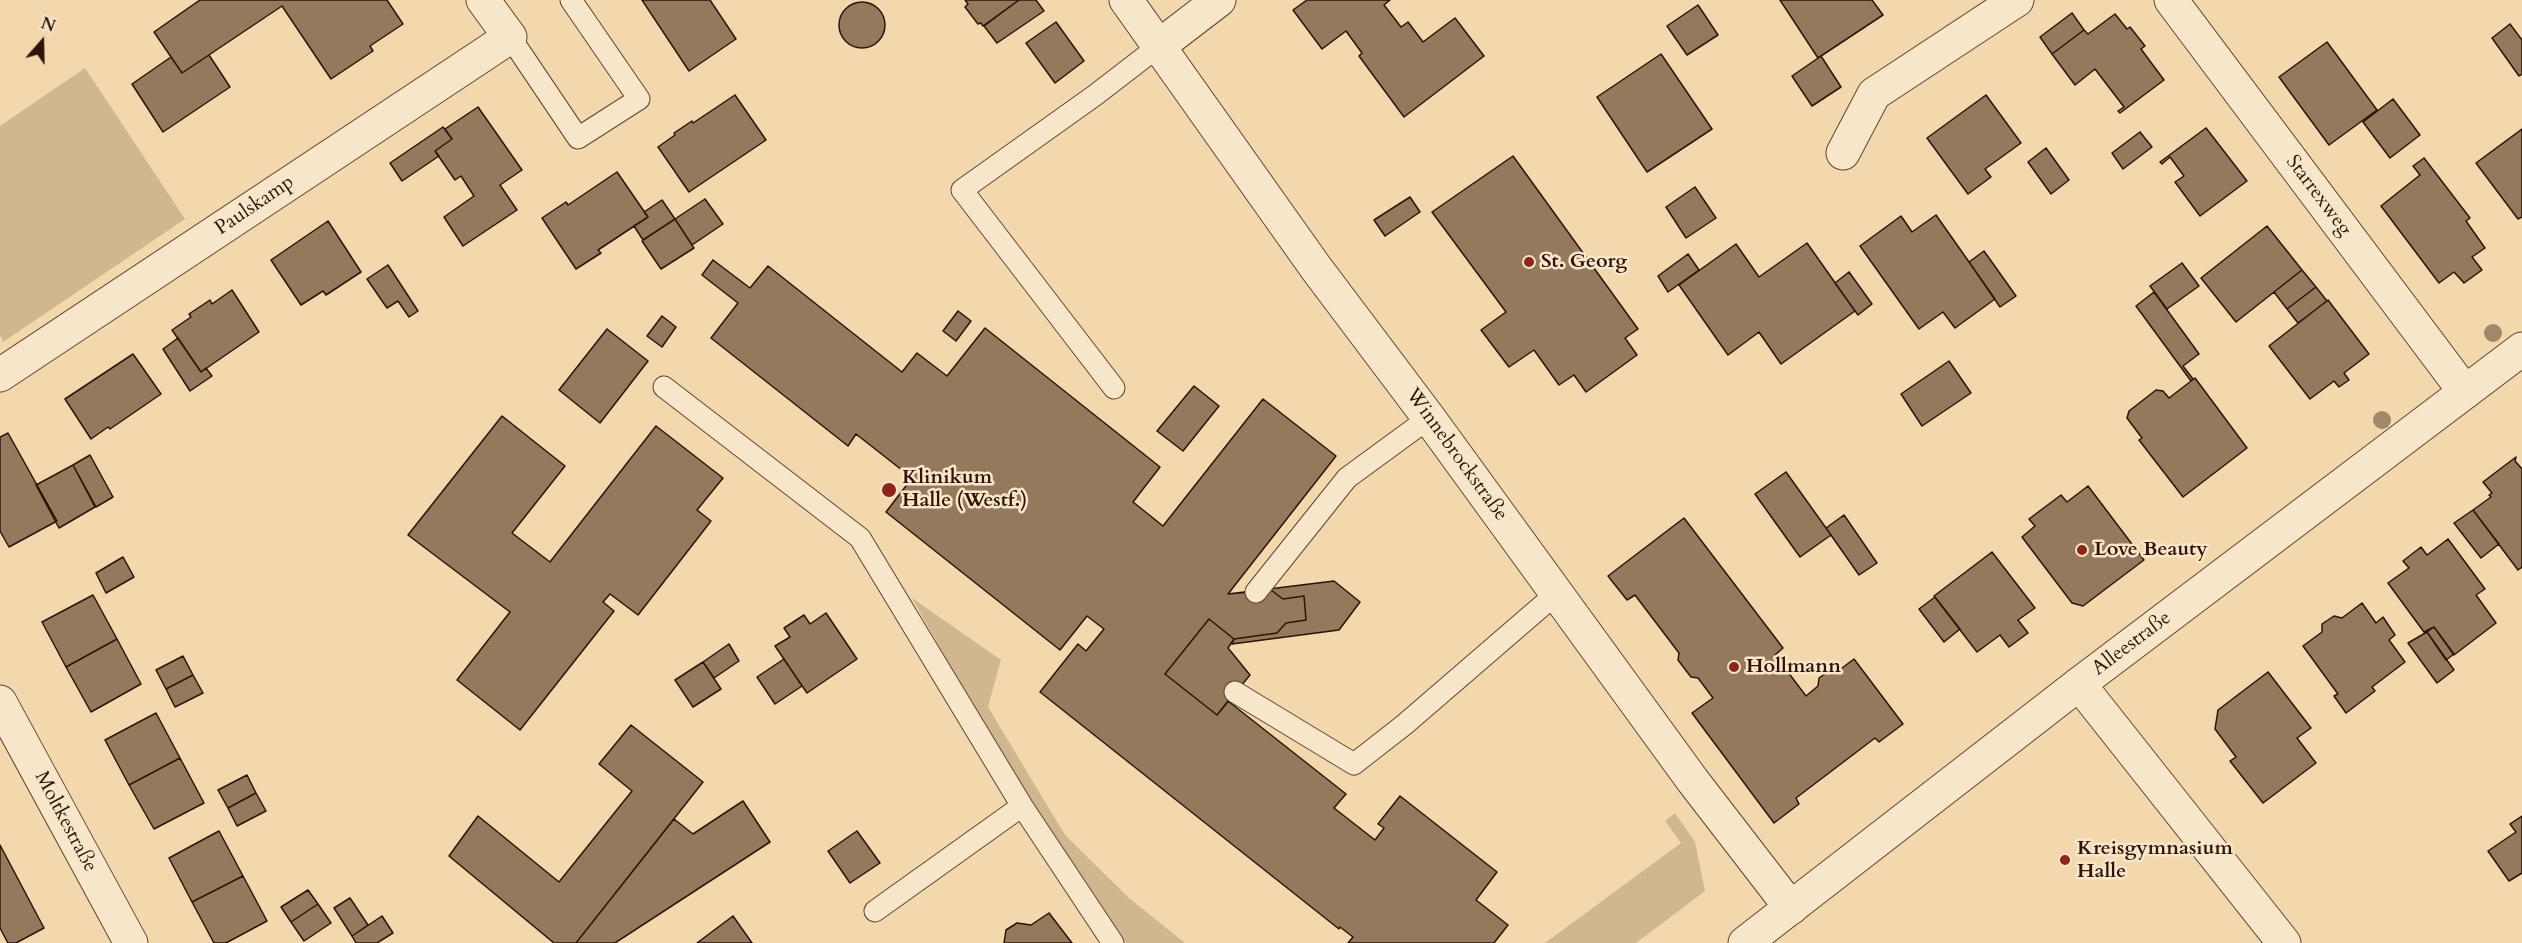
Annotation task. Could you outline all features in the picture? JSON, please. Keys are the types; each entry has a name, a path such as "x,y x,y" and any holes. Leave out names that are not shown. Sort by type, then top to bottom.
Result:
{"street":[{"path":"483,0 510,37"},
{"name":"Winnebrockstraße","path":"1126,0 1316,268 1429,418 1693,781 1791,908"},
{"path":"1160,46 1219,0"},
{"path":"1843,153 1874,94 2017,0"},
{"name":"Starrexweg","path":"2171,0 2465,392"},
{"name":"Paulskamp","path":"0,375 510,37"},
{"name":"Alleestraße","path":"1744,943 2079,684 2522,349"},
{"path":"2079,684 2284,943"},
{"name":"Moltkestraße","path":"0,702 131,943"}],"lane":[{"path":"510,37 578,138 639,99 571,0"},
{"path":"1114,388 962,190 1160,46"},
{"path":"664,387 860,538 1022,806 1113,943"},
{"path":"1256,592 1347,478 1429,418"},
{"path":"1235,692 1354,765 1404,725 1557,593"},
{"path":"875,911 1022,806"}],"shaded area":[{"path":"85,68 185,219 3,342 0,335 0,126"},
{"path":"912,598 1001,660 988,707 1065,835 1129,898 1185,943 1126,943 1028,805"},
{"path":"1675,813 1695,842 1705,891 1636,943 1545,943 1681,843 1665,821"}],"building":[{"path":"200,0 387,0 403,24 370,46 373,51 331,79 282,6 182,73 154,32"},
{"path":"642,0 710,0 736,39 689,71"},
{"path":"965,0 1019,0 983,26 981,23 978,24 965,7 968,4"},
{"path":"1019,0 1036,0 1044,11 997,43 984,26"},
{"path":"1307,0 1390,0 1384,5 1401,27 1408,22 1423,42 1455,18 1484,56 1404,117 1359,56 1362,53 1346,31 1322,49 1293,10"},
{"path":"1780,0 1872,0 1883,15 1818,58"},
{"path":"862,2 871,3 879,8 884,16 884,34 879,42 871,47 862,48 853,47 845,42 840,34 839,25 840,16 845,8 853,3"},
{"path":"1698,5 1718,35 1687,55 1667,26"},
{"path":"2072,13 2084,30 2052,54 2040,37"},
{"path":"2115,14 2127,29 2130,27 2145,46 2141,49 2164,80 2120,113 2118,111 2124,107 2095,69 2075,85 2052,54 2084,30 2088,34"},
{"path":"1056,22 1084,61 1055,83 1026,43"},
{"path":"2510,24 2522,40 2522,74 2519,76 2492,38"},
{"path":"2327,42 2377,110 2329,145 2279,77"},
{"path":"1661,54 1712,129 1647,172 1597,97"},
{"path":"209,55 230,87 163,132 132,84 171,57 182,73"},
{"path":"1821,56 1841,87 1812,106 1792,76"},
{"path":"735,95 766,140 689,192 658,147 675,135 674,133"},
{"path":"1986,95 2021,143 1985,169 1991,177 1968,194 1927,138"},
{"path":"2393,99 2420,135 2390,158 2363,122"},
{"path":"478,107 522,170 500,185 517,210 463,246 444,217 474,196 461,176 455,180 435,151 452,139 445,129"},
{"path":"443,127 452,139 435,151 439,156 402,181 390,163"},
{"path":"2206,128 2247,181 2200,216 2175,182 2184,176 2170,157 2162,164 2160,162"},
{"path":"2522,129 2522,217 2518,219 2476,163"},
{"path":"2140,132 2152,147 2123,169 2112,153"},
{"path":"2046,148 2069,180 2051,194 2028,162"},
{"name":"St. Georg","path":"1513,156 1638,329 1625,338 1637,355 1586,392 1574,375 1559,385 1534,350 1509,367 1481,330 1506,312 1432,212"},
{"path":"2424,158 2470,218 2466,221 2485,248 2472,257 2482,270 2464,283 2454,272 2439,283 2381,206 2420,175 2413,166"},
{"path":"617,172 648,217 598,250 601,253 576,269 542,218 566,202 568,205"},
{"path":"1695,187 1716,218 1686,238 1666,207"},
{"path":"1410,197 1420,212 1385,236 1374,220"},
{"path":"705,199 723,224 692,245 675,219"},
{"path":"662,200 675,219 643,240 634,226 648,217 644,212"},
{"path":"1936,215 1995,299 1955,328 1943,312 1919,329 1860,246 1901,216 1912,232"},
{"path":"675,219 694,248 661,269 642,241"},
{"path":"328,221 361,272 326,295 323,291 301,305 271,260"},
{"path":"2267,226 2302,270 2236,322 2201,278"},
{"path":"1807,243 1855,311 1781,364 1759,332 1728,355 1679,285 1736,244 1759,277"},
{"path":"1984,251 2016,296 2000,307 1969,262"},
{"path":"1688,254 1699,270 1668,292 1658,276"},
{"path":"713,260 750,288 768,266 902,372 917,353 947,376 985,328 1160,467 1133,502 1163,526 1263,399 1336,456 1228,594 1271,590 1283,599 1304,596 1306,620 1286,623 1277,633 1234,639 1209,619 1165,674 1217,715 1228,701 1346,794 1334,808 1375,840 1384,828 1378,824 1400,796 1497,872 1476,900 1508,925 1494,943 1348,943 1353,937 1340,927 1339,929 1040,692 1078,644 1086,651 1104,629 1087,616 1060,650 886,512 912,478 856,434 848,446 711,338 738,303 702,275"},
{"path":"2182,263 2199,286 2167,309 2150,286"},
{"path":"388,265 418,311 409,317 398,301 387,308 367,279"},
{"path":"2302,270 2316,287 2287,309 2274,292"},
{"path":"1849,272 1872,304 1858,315 1835,283"},
{"path":"2316,287 2327,301 2298,323 2287,309"},
{"path":"232,290 259,332 201,372 172,330 191,317 189,314 210,300 212,304"},
{"path":"2154,292 2199,354 2183,366 2193,379 2191,381 2136,306"},
{"path":"2328,300 2369,354 2344,373 2349,380 2339,387 2334,381 2310,399 2269,346"},
{"path":"958,311 971,321 956,341 943,331"},
{"path":"662,316 676,327 662,347 647,336"},
{"path":"607,329 648,361 600,423 559,390"},
{"path":"178,338 201,372 206,368 212,376 190,391 163,349"},
{"path":"133,354 161,394 110,429 108,427 91,439 65,399"},
{"path":"1949,361 1971,393 1922,426 1901,394"},
{"path":"2195,378 2247,448 2183,497 2139,440 2142,438 2127,418 2129,411 2156,390 2163,391 2169,398"},
{"path":"1194,386 1219,406 1183,451 1157,431"},
{"path":"502,416 565,466 512,533 550,562 656,426 723,478 697,510 711,521 638,615 610,594 603,602 614,611 520,730 457,680 510,612 408,535"},
{"path":"8,433 57,521 9,547 0,531 0,437"},
{"path":"90,455 113,497 96,507 73,465"},
{"path":"2516,457 2515,461 2522,469 2522,567 2518,570 2473,510 2491,497 2489,495 2492,493 2483,482"},
{"path":"73,465 95,507 59,528 36,485"},
{"path":"1786,472 1831,535 1800,557 1755,494"},
{"path":"2088,486 2144,560 2083,606 2072,603 2022,537 2035,526 2029,519 2061,495 2067,502"},
{"path":"2473,510 2499,544 2481,558 2454,523"},
{"path":"1844,515 1877,563 1859,575 1826,528"},
{"name":"Hollmann","path":"1684,518 1783,648 1775,655 1806,696 1818,686 1819,678 1826,673 1834,674 1854,659 1903,724 1879,742 1875,738 1796,798 1799,804 1774,823 1692,713 1713,698 1698,678 1691,677 1678,660 1679,653 1635,595 1627,600 1608,576"},
{"path":"2448,539 2485,589 2476,595 2496,623 2454,655 2434,627 2424,632 2388,583 2409,568 2403,561 2421,547 2427,555"},
{"path":"1992,552 2035,608 2018,620 2028,633 2009,647 2000,635 1977,652 1934,596"},
{"path":"123,557 134,577 106,593 96,573"},
{"path":"1334,581 1360,602 1339,630 1232,644 1234,639 1277,633 1286,623 1306,620 1304,596 1283,599 1271,590 1228,594"},
{"path":"93,595 117,639 66,667 42,622"},
{"path":"1935,597 1960,629 1944,642 1919,609"},
{"path":"2362,603 2376,623 2383,617 2395,635 2389,640 2405,662 2372,687 2375,691 2346,713 2334,696 2338,694 2303,646 2322,632 2322,624 2334,616 2342,618"},
{"path":"826,613 857,659 807,693 775,646 790,637 784,628 804,615 810,624"},
{"path":"1209,619 1234,639 1228,648 1250,675 1217,715 1165,674"},
{"path":"2434,627 2454,654 2446,660 2427,632"},
{"path":"2427,632 2454,670 2437,683 2408,643"},
{"path":"117,639 141,684 91,712 66,667"},
{"path":"729,644 739,661 714,678 703,662"},
{"path":"183,656 193,675 166,689 156,670"},
{"path":"784,659 802,686 775,704 757,677"},
{"path":"703,662 721,689 693,707 675,680"},
{"path":"2268,672 2311,728 2297,738 2316,763 2263,803 2230,761 2236,757 2215,729 2218,710"},
{"path":"193,675 203,693 175,707 166,689"},
{"path":"156,713 180,758 129,785 105,740"},
{"path":"631,725 703,782 576,943 554,943 449,856 478,816 559,882 632,791 599,764"},
{"path":"180,758 204,803 154,829 129,785"},
{"path":"247,775 256,793 228,808 218,790"},
{"path":"256,793 266,811 237,826 228,808"},
{"path":"743,801 770,842 615,943 576,943 674,819 693,834"},
{"path":"2522,816 2522,873 2509,881 2488,851 2516,832 2510,824"},
{"path":"219,831 243,876 192,902 169,858"},
{"path":"857,831 880,863 850,883 828,851"},
{"path":"0,845 44,928 16,943 8,943 0,928"},
{"path":"243,876 267,921 226,943 214,943 192,902"},
{"path":"308,890 318,904 291,922 281,907"},
{"path":"350,898 368,925 352,936 334,908"},
{"path":"318,904 331,923 304,941 291,922"},
{"path":"1049,913 1072,943 1004,943 1006,930 1017,923 1031,925"},
{"path":"382,916 393,933 377,943 356,943 352,936"},
{"path":"733,916 752,943 697,943"}],"place":[{"name":"St. Georg","path":"1529,262"},
{"name":"Klinikum Halle (Westf.)","path":"889,490"},
{"name":"Love Beauty","path":"2082,550"},
{"name":"Hollmann","path":"1734,667"},
{"name":"Kreisgymnasium Halle","path":"2065,860"}]}
